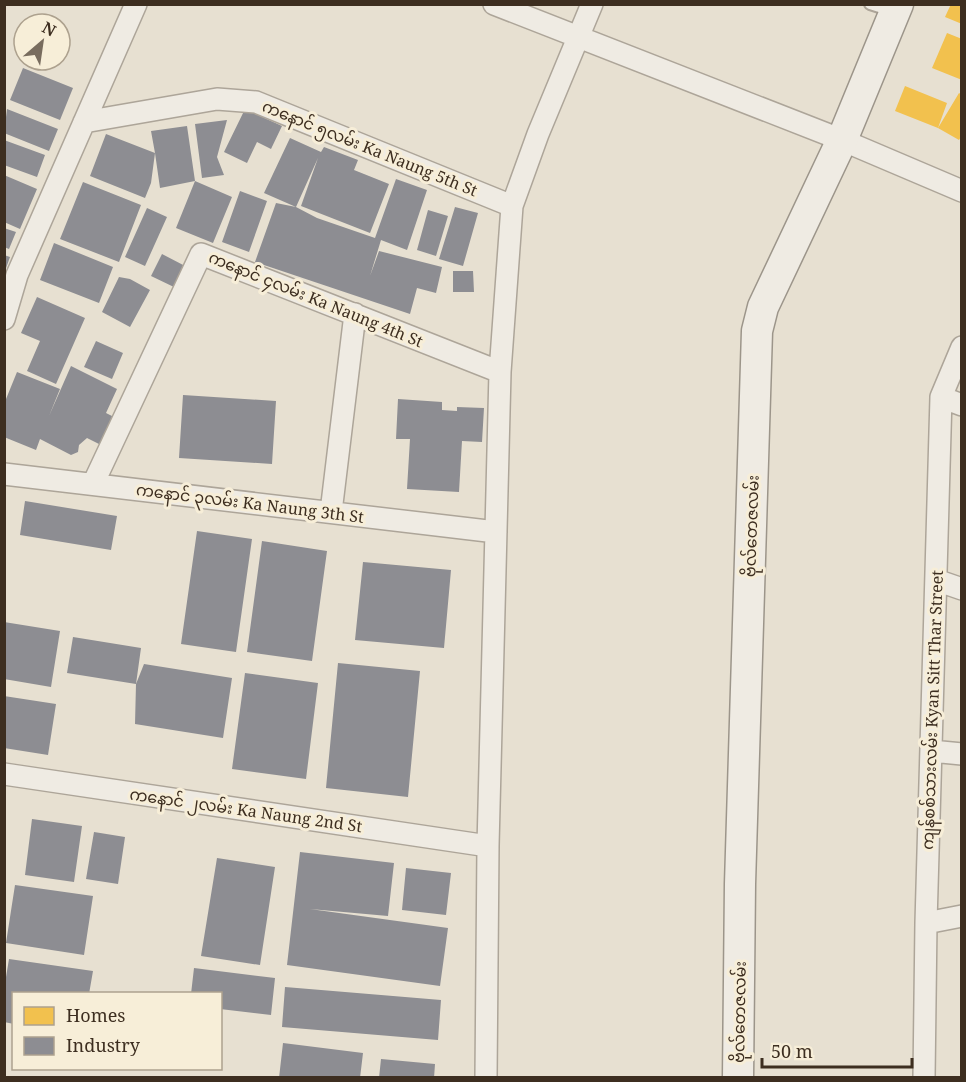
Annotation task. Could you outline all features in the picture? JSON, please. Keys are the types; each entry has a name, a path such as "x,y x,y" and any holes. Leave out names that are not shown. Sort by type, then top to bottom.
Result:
{"main road":[{"name":"ဗိုလ်တေဇလမ်း","path":"738,1077 740,884 757,331 763,307 842,140 888,7"}],"street":[{"path":"4,319 17,275 136,4"},
{"path":"494,4 842,140 962,191"},
{"path":"486,1077 488,846 500,372 512,206 592,4"},
{"name":"ကနောင် ၅လမ်း Ka Naung 5th St","path":"84,122 217,99 256,102 512,206"},
{"name":"ကနောင် ၄လမ်း Ka Naung 4th St","path":"93,484 201,254 500,372"},
{"path":"331,512 355,314"},
{"name":"ကျန်စစ်သားလမ်း Kyan Sitt Thar Street","path":"924,1077 926,923 942,398 962,347"},
{"path":"942,398 962,405"},
{"name":"ကနောင် ၃လမ်း Ka Naung 3th St","path":"4,474 496,532"},
{"path":"936,580 962,589"},
{"path":"931,751 962,754"},
{"name":"ကနောင် ၂လမ်း Ka Naung 2nd St","path":"4,774 488,846"},
{"path":"926,923 962,916"}],"building: Homes":[{"path":"951,4 962,4 962,24 945,17"},
{"path":"947,33 962,39 962,80 932,68"},
{"path":"905,86 947,103 938,128 895,111"},
{"path":"959,93 962,95 962,135 959,140 938,128"}],"building: Industry":[{"path":"21,72 33,72 73,88 60,120 10,100"},
{"path":"7,109 58,129 49,151 4,133"},
{"path":"245,109 282,126 271,149 257,142 247,163 224,152"},
{"path":"227,120 217,157 224,175 202,178 195,124"},
{"path":"187,126 195,181 160,188 151,131"},
{"path":"106,134 155,153 151,183 145,198 90,176"},
{"path":"290,138 321,152 324,147 358,160 354,170 389,184 370,233 301,206 318,158 296,207 264,193"},
{"path":"4,140 45,155 37,177 4,165"},
{"path":"4,175 37,189 20,229 4,222"},
{"path":"396,179 427,190 407,250 381,240 370,276 379,251 442,267 436,293 417,288 410,314 255,262 276,203 296,207 317,218 375,238"},
{"path":"195,181 232,197 213,243 176,228"},
{"path":"83,182 141,205 119,262 60,239"},
{"path":"240,191 267,201 249,252 222,242"},
{"path":"455,207 478,213 463,266 439,259"},
{"path":"147,208 167,217 145,266 125,257"},
{"path":"428,210 448,216 436,256 417,250"},
{"path":"4,228 16,232 9,249 4,247"},
{"path":"54,243 113,267 99,303 40,280"},
{"path":"162,254 187,267 176,288 151,276"},
{"path":"4,255 10,257 5,271 4,271"},
{"path":"453,271 473,271 474,292 453,292"},
{"path":"119,277 130,279 150,290 130,327 102,312"},
{"path":"37,297 85,318 56,384 27,371 40,341 21,333"},
{"path":"96,341 123,353 112,379 84,367"},
{"path":"71,366 117,389 106,413 116,418 101,445 87,438 79,445 78,452 71,455 40,439 36,450 4,437 4,404 17,372 60,389 49,416"},
{"path":"183,395 276,401 272,464 179,458"},
{"path":"398,399 442,402 442,410 457,411 457,407 484,408 482,442 462,441 459,492 407,489 410,439 396,439"},
{"path":"25,501 117,516 111,550 20,535"},
{"path":"197,531 252,539 236,652 181,644"},
{"path":"262,541 327,551 312,661 247,652"},
{"path":"363,562 451,570 444,648 355,640"},
{"path":"4,622 60,631 51,687 4,679"},
{"path":"73,637 141,648 136,684 67,673"},
{"path":"338,663 420,671 408,797 326,788"},
{"path":"144,664 232,678 223,738 135,724 136,684"},
{"path":"245,673 318,683 306,779 232,769"},
{"path":"4,696 56,704 48,755 4,748"},
{"path":"32,819 82,826 74,882 25,875"},
{"path":"94,832 125,837 118,884 86,879"},
{"path":"300,852 394,863 388,916 310,909 448,928 440,986 287,965"},
{"path":"217,858 275,867 260,965 201,956"},
{"path":"406,868 451,873 446,915 402,910"},
{"path":"15,885 93,896 84,955 6,943"},
{"path":"9,959 93,971 89,992 12,992 12,1024 4,1022 4,989"},
{"path":"194,968 275,978 271,1015 222,1009 222,992 191,992"},
{"path":"285,987 441,1000 438,1040 282,1027"},
{"path":"283,1043 363,1053 360,1078 279,1078"},
{"path":"381,1059 435,1064 434,1078 379,1078"}]}
